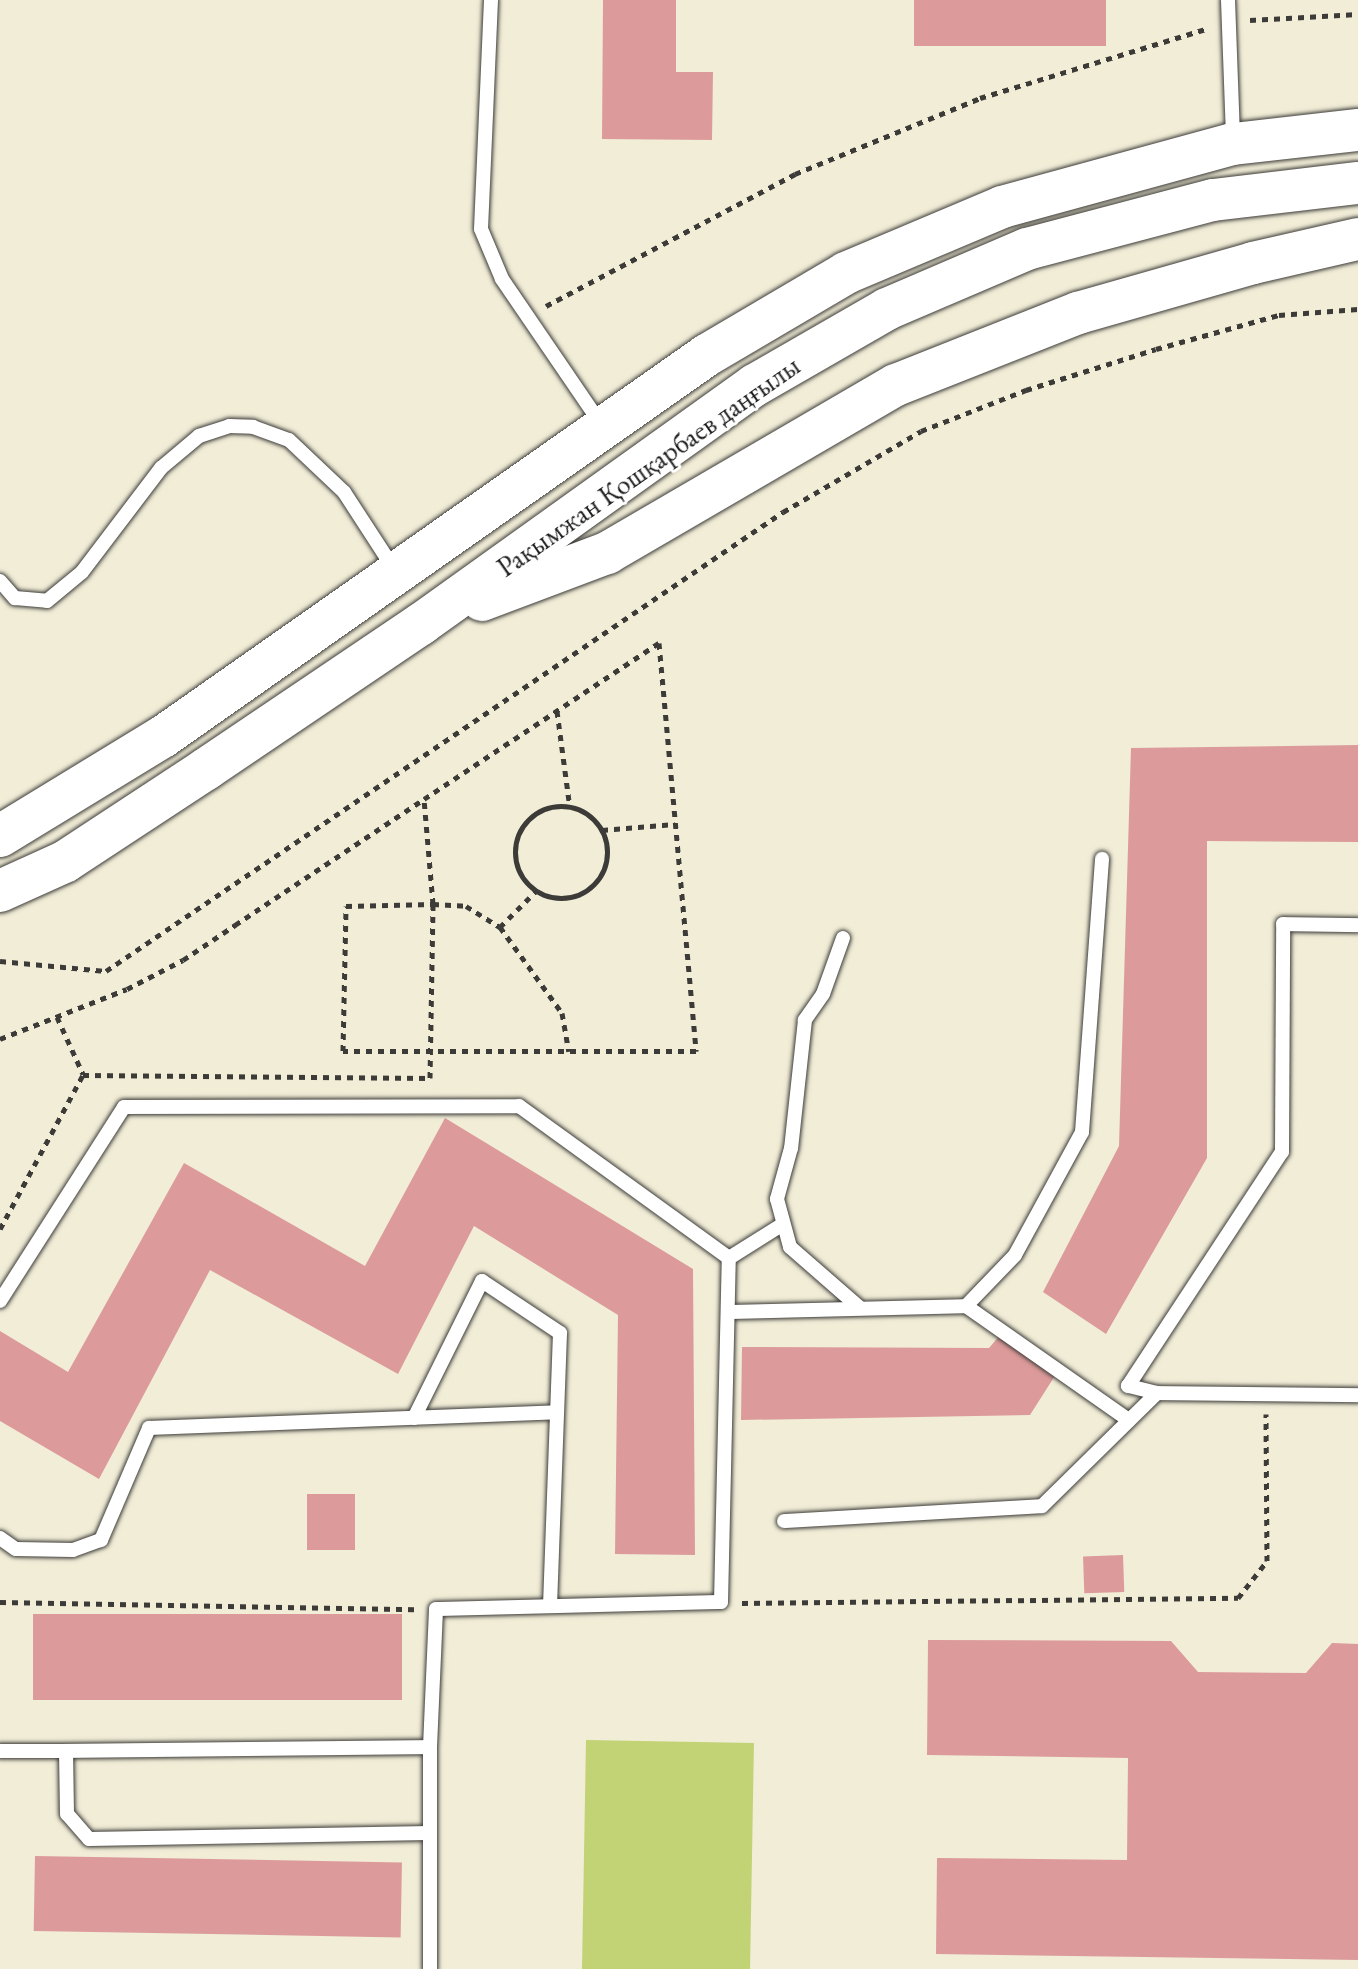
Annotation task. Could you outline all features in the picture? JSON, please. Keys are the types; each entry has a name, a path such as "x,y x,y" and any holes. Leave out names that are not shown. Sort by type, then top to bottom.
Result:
{"main road":[{"name":"Рақымжан Қошқарбаев даңғылы","path":"0,836 164,736 707,355 846,273 1002,207 1233,144 1358,130"},
{"name":"Рақымжан Қошқарбаев даңғылы","path":"0,891 66,861 421,624 755,385 887,309 1027,249 1213,200 1358,183"},
{"path":"421,624 607,553 896,385 1078,313 1253,263 1358,239"}],"lane":[{"path":"491,0 481,229 502,279 603,427"},
{"path":"1228,0 1233,144"},
{"path":"0,581 15,598 47,601 82,572 161,468 199,436 229,426 253,427 289,440 344,492 396,573"},
{"path":"966,1306 1015,1255 1082,1132 1102,859"},
{"path":"1358,925 1283,924 1282,1152 1128,1386 1157,1393 1358,1395"},
{"path":"843,938 823,994 805,1020 791,1148 777,1199 780,1226 790,1247 860,1308"},
{"path":"0,1301 124,1107 519,1106 729,1258"},
{"path":"729,1258 780,1226"},
{"path":"430,1969 430,1747 436,1609 721,1602 729,1258"},
{"path":"414,1418 482,1281 560,1333 550,1606"},
{"path":"728,1312 966,1306 1129,1420"},
{"path":"784,1521 1042,1506 1157,1393"},
{"path":"0,1538 16,1549 44,1550 73,1550 101,1540 149,1428 557,1412"},
{"path":"0,1751 430,1747"},
{"path":"66,1751 67,1814 89,1839 429,1833"}],"path":[{"path":"527,316 795,174 980,98 1231,21 1358,14"},
{"path":"0,961 106,971 783,512 921,431 1026,390 1156,349 1279,315 1358,309"},
{"path":"0,1039 183,960 659,643 696,1051 569,1051 429,1051 343,1051 346,906 466,906 500,927 562,1013 569,1051"},
{"path":"557,711 570,808"},
{"path":"83,1075 430,1078 433,904 424,799"},
{"path":"570,808 592,818 602,830 607,861 590,888 561,898 536,891 516,858 522,828 547,809 570,808"},
{"path":"602,830 675,824"},
{"path":"500,927 536,891"},
{"path":"57,1017 83,1075"},
{"path":"0,1229 83,1075"},
{"path":"721,1602 1238,1598 1267,1561 1266,1394"},
{"path":"0,1602 436,1609"}],"green space":[{"path":"586,1740 754,1743 750,1969 582,1969"}],"building":[{"path":"603,0 676,0 676,72 713,72 712,140 602,139"},
{"path":"914,0 1106,0 1106,46 914,46"},
{"path":"1358,745 1358,842 1207,841 1207,1158 1106,1334 1043,1292 1119,1146 1131,748"},
{"path":"445,1118 693,1269 695,1555 615,1554 618,1315 474,1226 398,1374 210,1270 99,1479 0,1421 0,1331 68,1372 184,1163 365,1266"},
{"path":"1001,1334 1058,1371 1030,1415 741,1420 742,1347 989,1348"},
{"path":"307,1494 355,1494 355,1550 307,1550"},
{"path":"1123,1555 1124,1592 1084,1593 1083,1556"},
{"path":"33,1614 402,1614 402,1700 33,1700"},
{"path":"928,1640 1171,1641 1198,1672 1306,1673 1332,1643 1358,1644 1358,1960 936,1954 937,1858 1127,1860 1128,1758 927,1755"},
{"path":"35,1856 402,1862 401,1937 34,1931"}]}
